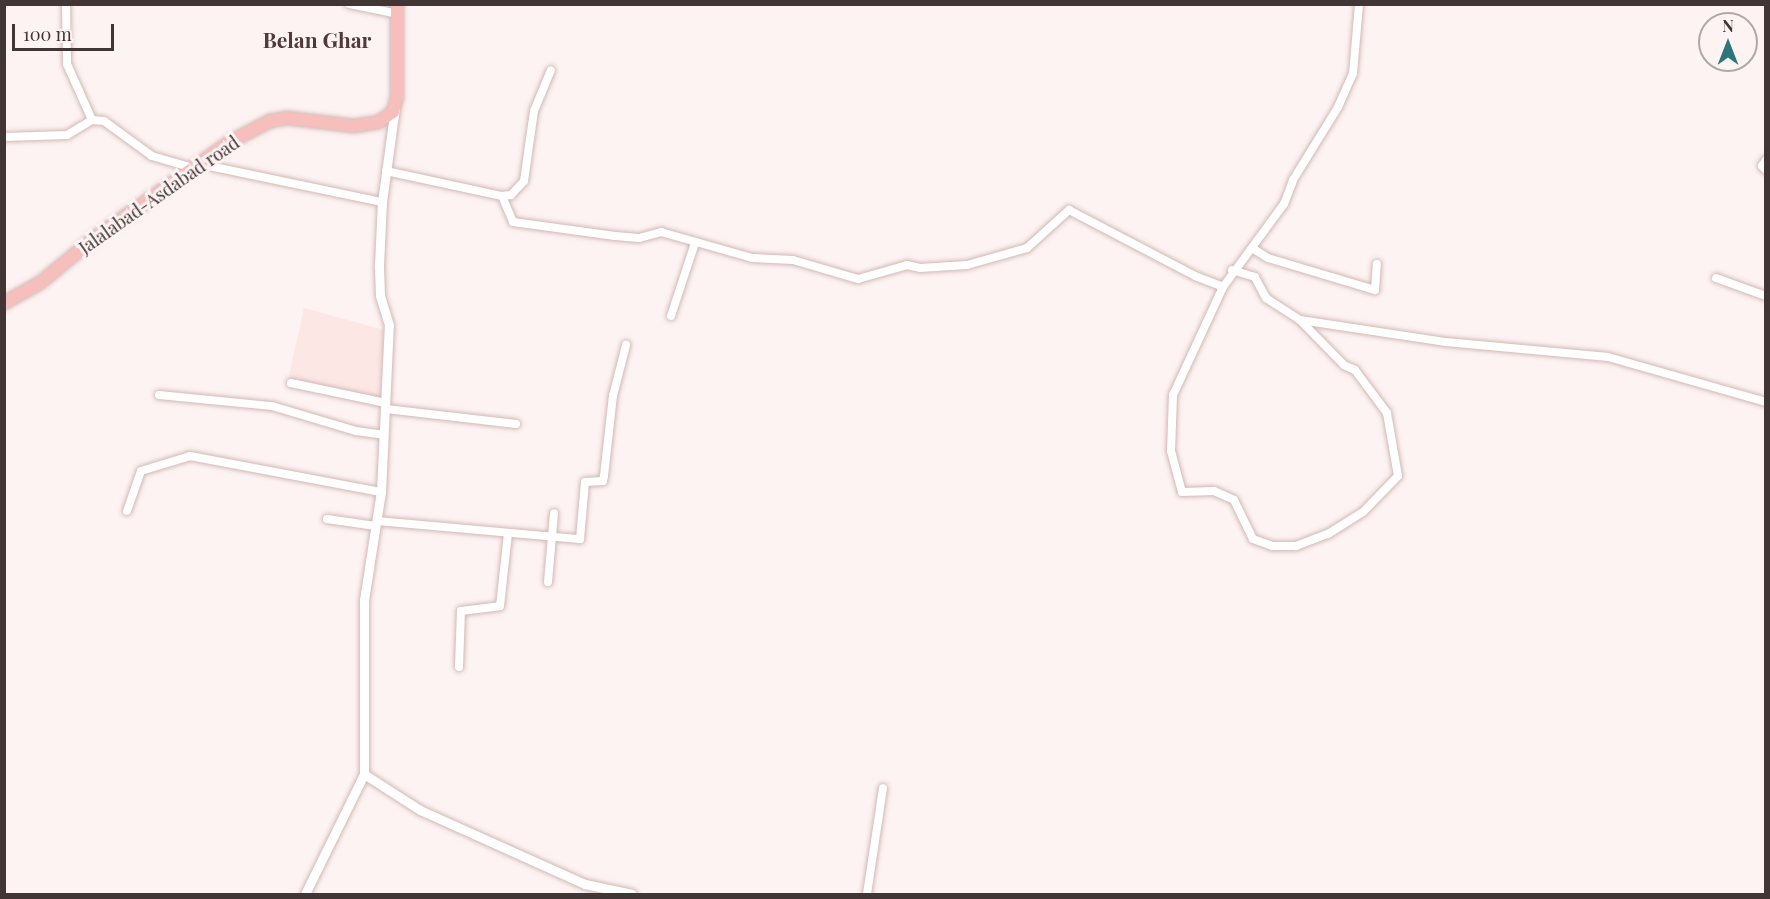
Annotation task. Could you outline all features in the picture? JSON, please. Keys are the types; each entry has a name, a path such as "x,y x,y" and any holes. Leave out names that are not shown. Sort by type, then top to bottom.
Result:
{"main road":[{"path":"395,105 398,9"},
{"name":"Jalalabad-Asdabad road","path":"4,303 40,283 92,240 230,142 270,121 287,118 354,126 379,122 393,112 395,105"}],"street":[{"path":"66,4 68,64 92,120"},
{"path":"349,4 398,9"},
{"path":"1232,270 1255,277 1266,298 1300,320 1344,365 1356,370 1387,413 1398,476 1363,512 1329,534 1296,546 1272,546 1253,539 1234,500 1214,491 1182,492 1171,451 1173,395 1232,270 1252,248 1284,204 1293,180 1353,74 1359,4"},
{"path":"386,171 502,196 512,195 524,182 534,111 551,70"},
{"path":"305,894 364,774 364,600 381,492 389,325 380,296 382,202 395,105"},
{"path":"4,137 67,135 92,120 104,121 152,156 193,168"},
{"path":"205,160 214,167 382,202"},
{"path":"1766,160 1762,168 1766,170"},
{"path":"502,196 513,222 639,238 661,232 752,258 793,260 858,279 907,265 967,265 1027,248 1070,210 1195,276 1223,287"},
{"path":"670,315 695,243"},
{"path":"1252,248 1268,258 1376,290 1377,264"},
{"path":"1716,278 1766,296"},
{"path":"1300,320 1446,342 1608,357 1766,402"},
{"path":"327,519 553,539 580,539 585,482 603,481 614,396 626,345"},
{"path":"291,383 386,406 516,424"},
{"path":"159,395 272,406 346,429 384,435"},
{"path":"127,511 141,471 190,456 381,492"},
{"path":"548,582 554,513"},
{"path":"459,668 462,610 500,606 508,534"},
{"path":"364,774 420,810 585,884 632,894"},
{"path":"867,894 883,788"},
{"path":"580,894 585,884"}],"shaded area":[{"path":"304,308 384,330 380,399 287,385"}],"district":[{"name":"Belan Ghar","path":"317,39"}]}
